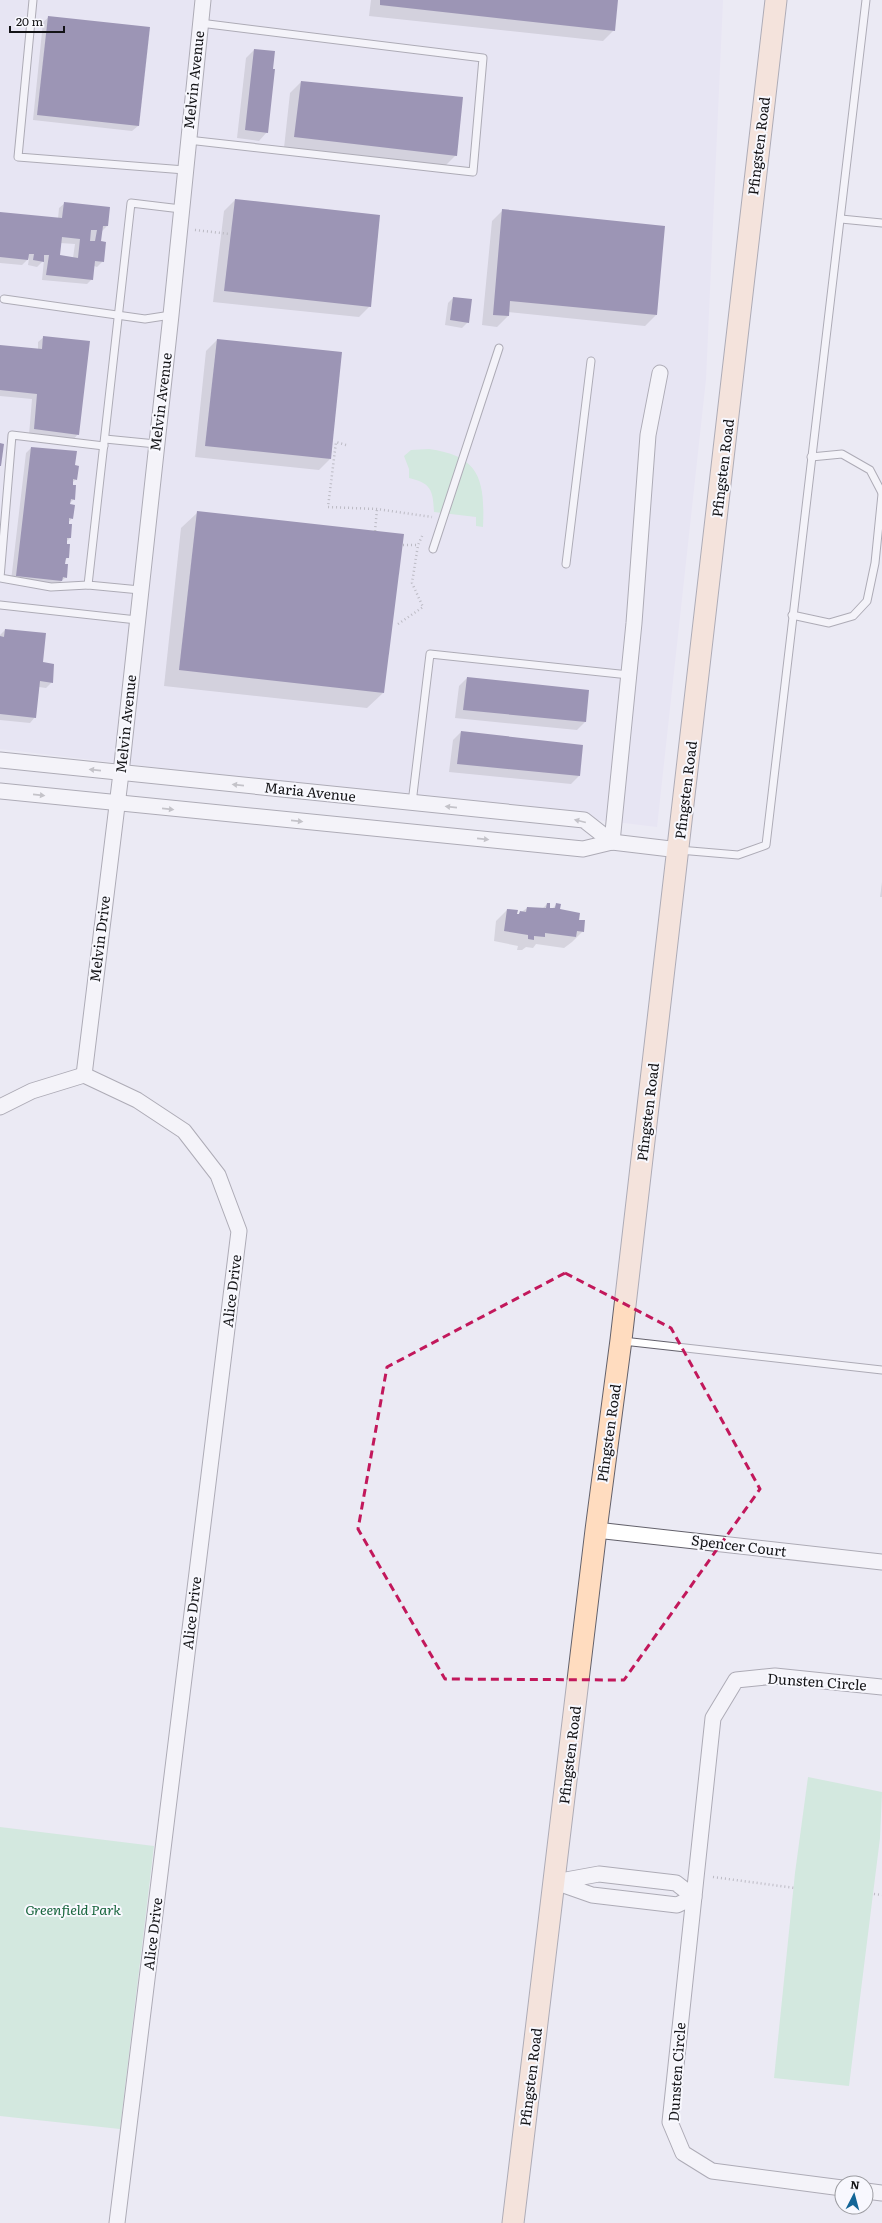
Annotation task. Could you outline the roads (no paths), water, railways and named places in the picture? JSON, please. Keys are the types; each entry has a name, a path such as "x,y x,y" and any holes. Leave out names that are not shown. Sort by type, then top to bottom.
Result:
{"main road":[{"name":"Pfingsten Road","path":"513,2223 596,1530 621,1340 776,0"}],"street":[{"name":"Melvin Avenue","path":"116,804 121,773 171,315 203,0"},
{"path":"612,842 629,675 648,435 660,373"},
{"name":"Maria Avenue","path":"0,760 584,820 612,842"},
{"path":"0,790 116,804 583,849 612,842 678,850"},
{"name":"Melvin Drive","path":"84,1075 116,804"},
{"path":"0,1107 32,1091 84,1075"},
{"name":"Alice Drive","path":"84,1075 137,1100 184,1131 218,1176 239,1231 117,2223"},
{"name":"Spencer Court","path":"596,1530 882,1562"},
{"name":"Dunsten Circle","path":"834,2187 712,2171 682,2153 670,2122 713,1718 736,1680 775,1676 882,1687"},
{"path":"599,1874 676,1883 694,1896 677,1905 592,1896 555,1882 599,1874"}],"lane":[{"path":"33,0 18,157 185,170"},
{"path":"678,850 738,855 766,845 792,615 841,219 866,0"},
{"path":"188,140 473,172 483,58 200,23"},
{"path":"88,585 131,203 181,209"},
{"path":"841,219 882,223"},
{"path":"4,300 145,319 171,315"},
{"path":"433,549 499,348"},
{"path":"566,564 591,361"},
{"path":"140,590 88,585 51,587 0,578 12,435 104,443 156,444"},
{"path":"792,615 829,623 853,616 867,601 875,562 882,494 870,470 842,454 811,457"},
{"path":"0,605 137,620"},
{"path":"412,803 430,654 629,675"},
{"path":"621,1340 882,1370"}],"park label":[{"name":"Greenfield Park","path":"73,1910"}]}
